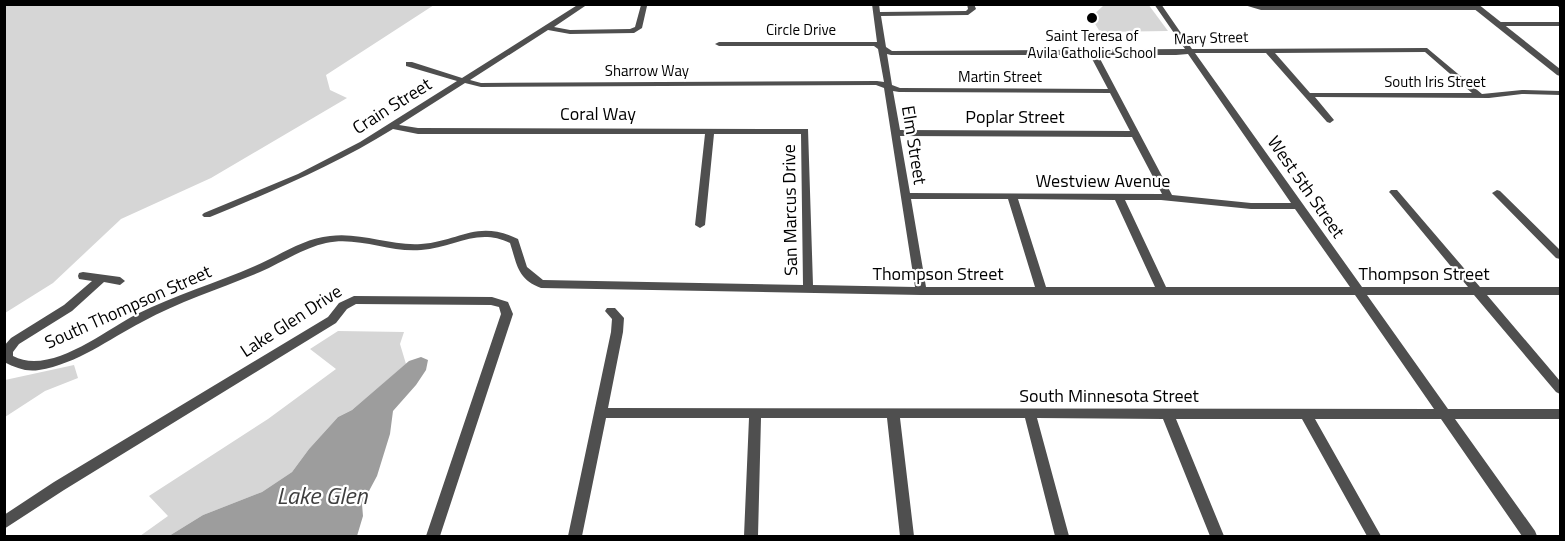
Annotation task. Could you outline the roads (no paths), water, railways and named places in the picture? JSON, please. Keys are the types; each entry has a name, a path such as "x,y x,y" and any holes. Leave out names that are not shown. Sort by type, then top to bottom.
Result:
{"street":[{"name":"Crain Street","path":"207,215 301,176 392,126 585,4"},
{"path":"876,9 968,13 972,9 970,4"},
{"name":"West 5th Street","path":"1157,4 1530,537"},
{"path":"1245,5 1475,6 1560,73"},
{"path":"548,28 562,31 631,31 638,28 643,6"},
{"name":"Elm Street","path":"876,9 921,291"},
{"path":"1498,24 1560,24"},
{"name":"Circle Drive","path":"719,44 875,44 882,48"},
{"name":"Mary Street","path":"882,48 891,52 1093,53 1427,50 1480,96"},
{"path":"1268,50 1330,120"},
{"path":"1093,53 1169,198"},
{"name":"Sharrow Way","path":"409,64 481,85 877,83 888,87"},
{"name":"Martin Street","path":"888,87 899,90 1113,91"},
{"name":"South Iris Street","path":"1308,95 1480,96 1522,92 1560,93"},
{"name":"Coral Way","path":"392,126 418,131 806,131"},
{"path":"700,225 710,131"},
{"name":"San Marcus Drive","path":"806,131 808,289"},
{"name":"Poplar Street","path":"896,133 1135,134"},
{"path":"1394,192 1560,389"},
{"path":"1497,193 1560,256"},
{"name":"Westview Avenue","path":"906,196 1169,198 1251,206 1299,206"},
{"path":"1012,196 1041,290"},
{"path":"1119,197 1162,291"},
{"name":"Thompson Street","path":"348,239 420,247 441,244 467,233 490,231 505,235 514,241 524,273 541,284 921,291 1560,291"},
{"name":"South Thompson Street","path":"101,279 68,308 15,341 7,351 7,358 15,365 28,366 65,358 188,294 249,273 326,240 348,239"},
{"path":"82,276 120,281"},
{"name":"Lake Glen Drive","path":"4,524 59,486 332,320 343,306 354,300 492,301 504,305 507,314 433,537"},
{"path":"575,537 617,332 618,318 611,311"},
{"name":"South Minnesota Street","path":"601,413 1560,414"},
{"path":"751,537 755,413"},
{"path":"893,414 907,537"},
{"path":"1030,414 1062,537"},
{"path":"1306,414 1374,537"},
{"path":"1168,415 1217,537"}],"water":[{"name":"Lake Glen","path":"421,357 428,360 426,370 393,411 390,434 377,476 362,504 363,516 357,536 169,536 203,515 262,492 292,472 338,417 352,410 409,361"}],"place":[{"name":"Saint Teresa of Avila Catholic School","path":"1092,18"}]}
